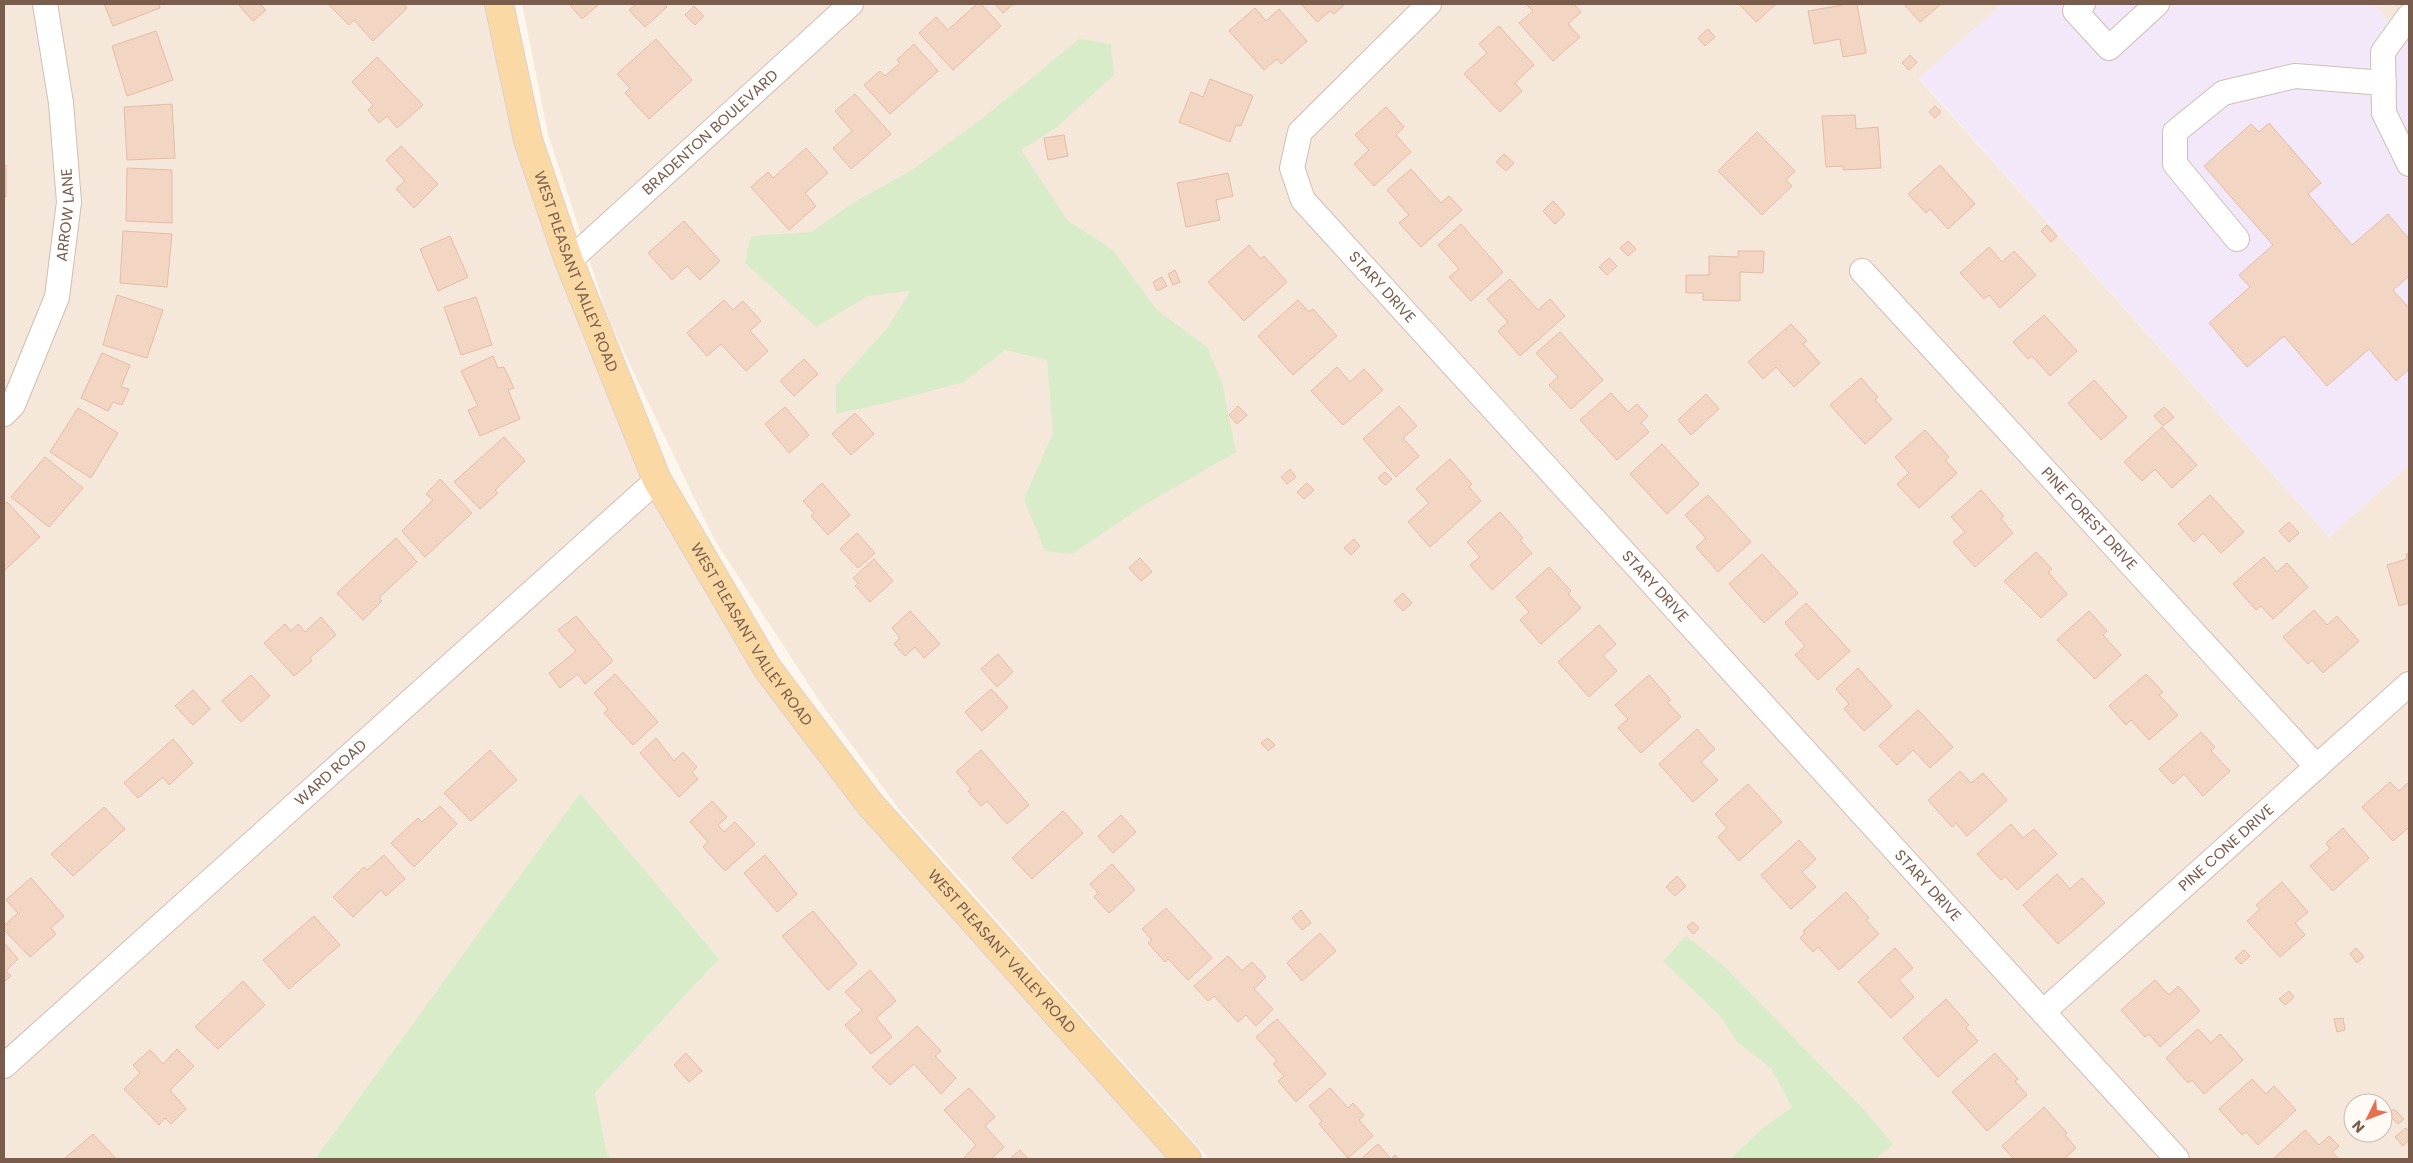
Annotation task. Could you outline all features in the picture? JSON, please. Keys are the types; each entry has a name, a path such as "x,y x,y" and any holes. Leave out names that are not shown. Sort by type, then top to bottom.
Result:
{"main road":[{"name":"WEST PLEASANT VALLEY ROAD","path":"499,4 528,140 569,262 657,480 767,668 869,803 1187,1159"}],"street":[{"name":"ARROW LANE","path":"4,414 13,405 57,297 69,202 61,103 45,4"},
{"name":"BRADENTON BOULEVARD","path":"569,262 851,4"},
{"name":"STARY DRIVE","path":"1429,4 1300,132 1292,168 1303,200 2177,1159"},
{"path":"2083,4 2075,11 2109,48 2157,4"},
{"path":"2409,16 2383,52 2384,113 2409,164"},
{"path":"2237,239 2175,164 2175,132 2223,93 2295,76 2384,83"},
{"name":"PINE FOREST DRIVE","path":"1862,271 2318,767"},
{"name":"WARD ROAD","path":"4,1066 657,480"},
{"name":"PINE CONE DRIVE","path":"2044,1012 2409,684"}],"shaded area":[{"path":"4,4 499,4 528,140 657,480 767,668 1187,1159 613,1159 607,1154 595,1093 719,959 580,794 315,1159 4,1159"},
{"path":"522,4 2002,4 1919,79 2329,537 2409,465 2409,1159 1209,1159 901,812 820,702 714,539 610,323 548,134"},
{"path":"2002,4 2373,4 2409,44 2409,465 2329,537 1919,78"},
{"path":"2373,4 2409,4 2409,44"}],"green space":[{"path":"1079,39 1111,44 1114,75 1056,128 1021,150 1068,221 1112,249 1157,310 1207,347 1222,382 1236,452 1146,504 1072,554 1045,551 1024,499 1053,433 1047,360 1005,350 964,382 836,414 836,385 889,326 910,291 868,296 816,327 745,263 751,236 812,232 851,204 912,170 983,118"},
{"path":"580,793 719,959 595,1093 607,1154 613,1159 315,1159"},
{"path":"1686,936 1725,967 1865,1111 1893,1144 1876,1159 1730,1159 1762,1129 1792,1107 1771,1068 1737,1042 1721,1017 1663,961"}],"building":[{"path":"104,4 159,4 160,8 113,26"},
{"path":"238,4 260,4 266,10 253,21"},
{"path":"328,4 403,4 407,8 373,41 354,20 349,25"},
{"path":"571,4 599,4 582,19"},
{"path":"636,4 664,4 667,7 645,27 629,10"},
{"path":"977,4 981,4 1001,26 953,70 919,33 936,17 948,30"},
{"path":"995,4 1013,4 1003,13"},
{"path":"1301,4 1345,4 1334,14 1330,11 1317,22"},
{"path":"1526,4 1574,4 1581,12 1568,24 1580,37 1553,61 1519,23 1533,11"},
{"path":"1739,4 1776,4 1756,22"},
{"path":"1857,4 1866,53 1843,57 1840,39 1814,44 1808,11"},
{"path":"1904,4 1941,4 1920,22"},
{"path":"694,6 704,16 695,25 685,15"},
{"path":"1255,8 1266,21 1279,9 1307,41 1281,64 1277,59 1264,70 1229,31"},
{"path":"1499,26 1534,65 1515,83 1522,91 1500,112 1464,74 1487,53 1479,44"},
{"path":"1708,29 1715,37 1705,46 1698,38"},
{"path":"156,31 173,80 127,96 112,46"},
{"path":"656,39 692,80 649,119 625,93 630,88 617,74"},
{"path":"914,44 938,71 890,114 864,85 880,71 885,76 900,63 897,60"},
{"path":"1910,55 1917,62 1909,70 1902,63"},
{"path":"377,57 423,105 397,128 387,116 379,123 368,110 373,105 352,82"},
{"path":"1210,79 1253,96 1241,126 1236,125 1230,142 1179,122 1191,92 1203,97"},
{"path":"855,94 891,134 851,169 833,148 852,131 835,111"},
{"path":"172,104 175,158 127,160 124,107"},
{"path":"1935,106 1941,112 1935,118 1929,112"},
{"path":"1386,107 1404,127 1396,135 1411,152 1374,186 1354,164 1369,150 1355,135"},
{"path":"1855,115 1856,129 1878,127 1881,168 1843,170 1843,166 1826,167 1822,116"},
{"path":"2269,123 2321,183 2308,194 2352,245 2388,214 2409,239 2409,276 2393,290 2409,308 2409,369 2396,381 2369,349 2327,386 2284,336 2247,367 2209,323 2250,287 2239,275 2273,245 2204,166 2251,124 2259,132"},
{"path":"1757,132 1795,171 1786,180 1792,186 1762,215 1718,171"},
{"path":"1064,135 1068,156 1048,160 1044,138"},
{"path":"401,146 438,184 414,208 396,189 405,181 386,160"},
{"path":"806,148 828,173 805,193 816,206 789,230 751,187 768,172 773,178"},
{"path":"1504,154 1514,163 1506,171 1496,162"},
{"path":"4,165 6,165 6,197 4,197"},
{"path":"1940,165 1975,204 1948,229 1930,209 1926,213 1908,194"},
{"path":"127,168 172,170 172,223 126,221"},
{"path":"1411,169 1441,203 1449,196 1462,210 1421,247 1399,223 1409,215 1387,190"},
{"path":"1228,173 1233,196 1216,200 1220,220 1186,227 1177,183"},
{"path":"1553,201 1565,214 1555,224 1543,211"},
{"path":"684,221 720,261 700,280 687,266 672,280 648,253"},
{"path":"1461,224 1503,272 1471,301 1449,277 1459,269 1438,245"},
{"path":"2047,225 2057,236 2051,242 2041,231"},
{"path":"123,231 172,234 167,287 120,283"},
{"path":"450,236 468,277 438,291 420,249"},
{"path":"1628,241 1636,249 1628,256 1620,248"},
{"path":"1249,245 1261,259 1264,256 1287,282 1244,321 1208,282"},
{"path":"1989,247 2002,262 2014,251 2036,275 2000,308 1989,295 1984,299 1960,273"},
{"path":"1738,251 1764,251 1763,273 1740,272 1740,301 1703,300 1703,293 1686,293 1686,275 1709,275 1709,256 1738,257"},
{"path":"1609,258 1617,266 1607,275 1599,267"},
{"path":"1175,270 1180,282 1173,285 1168,274"},
{"path":"1162,277 1167,286 1157,291 1153,282"},
{"path":"1510,279 1538,310 1550,299 1565,316 1520,356 1498,331 1508,322 1487,299"},
{"path":"117,295 163,310 147,358 103,345"},
{"path":"476,297 492,345 461,355 444,307"},
{"path":"724,300 733,310 743,301 761,321 750,331 768,351 746,371 721,344 707,356 687,333"},
{"path":"1298,300 1309,312 1313,309 1337,336 1293,375 1258,336"},
{"path":"2044,315 2077,351 2050,376 2032,356 2028,359 2013,342"},
{"path":"1791,324 1807,341 1803,344 1820,363 1794,387 1776,367 1763,379 1748,362"},
{"path":"1560,332 1603,380 1571,409 1549,385 1558,377 1536,353"},
{"path":"102,353 130,365 121,387 129,389 122,405 113,402 108,411 81,398"},
{"path":"493,356 498,368 504,367 514,388 508,390 520,419 480,436 468,410 478,406 461,371"},
{"path":"804,359 818,374 794,396 780,381"},
{"path":"1337,367 1350,382 1364,369 1383,390 1343,425 1311,391"},
{"path":"1861,378 1878,397 1875,400 1892,419 1865,444 1830,405"},
{"path":"2094,380 2127,417 2101,440 2068,403"},
{"path":"1611,393 1628,412 1637,404 1648,416 1641,423 1649,432 1617,460 1580,420"},
{"path":"1706,394 1719,409 1691,435 1678,420"},
{"path":"1238,406 1247,415 1237,424 1229,415"},
{"path":"1399,406 1417,426 1403,438 1419,456 1396,477 1363,439"},
{"path":"785,407 809,435 789,453 765,424"},
{"path":"2164,407 2174,417 2163,426 2154,416"},
{"path":"78,408 118,433 91,478 50,452"},
{"path":"855,413 874,434 851,455 832,434"},
{"path":"2162,427 2197,465 2172,488 2155,469 2142,481 2124,462"},
{"path":"1925,430 1949,457 1945,460 1957,473 1919,508 1897,484 1909,473 1895,457"},
{"path":"504,437 525,461 495,490 498,493 480,509 454,482"},
{"path":"1662,444 1699,484 1667,514 1630,474"},
{"path":"45,457 83,488 49,527 11,497"},
{"path":"1450,459 1472,484 1469,487 1481,501 1430,547 1408,522 1429,503 1416,489"},
{"path":"1290,469 1296,477 1287,484 1281,477"},
{"path":"1385,472 1392,479 1385,485 1378,478"},
{"path":"440,479 472,513 425,557 402,531 433,500 426,494"},
{"path":"822,483 850,515 828,535 811,516 814,513 803,501"},
{"path":"1307,483 1314,490 1304,499 1297,492"},
{"path":"1981,490 2004,516 2001,519 2013,533 1975,567 1953,542 1965,532 1951,517"},
{"path":"1708,495 1751,542 1718,572 1696,547 1706,538 1685,515"},
{"path":"2210,495 2244,532 2221,553 2203,533 2194,542 2178,524"},
{"path":"7,502 40,537 4,571 4,505"},
{"path":"1500,512 1523,538 1520,540 1532,553 1492,590 1470,565 1480,557 1467,542"},
{"path":"2289,522 2299,533 2289,542 2279,531"},
{"path":"857,533 875,553 858,568 840,549"},
{"path":"396,538 417,562 379,598 382,601 363,620 337,593"},
{"path":"1354,539 1360,546 1351,555 1344,548"},
{"path":"2036,552 2052,569 2048,572 2067,594 2041,618 2004,581"},
{"path":"2409,553 2409,603 2399,606 2387,565 2407,559 2406,554"},
{"path":"1762,554 1798,593 1764,623 1729,584"},
{"path":"2264,557 2277,572 2287,563 2308,587 2273,619 2261,606 2256,610 2233,584"},
{"path":"1140,558 1152,572 1141,581 1129,568"},
{"path":"874,559 893,581 870,602 855,586 858,583 853,578"},
{"path":"1549,567 1571,591 1568,594 1581,608 1541,644 1520,620 1529,612 1516,597"},
{"path":"1403,593 1412,603 1403,611 1394,601"},
{"path":"1806,603 1850,651 1818,680 1795,655 1805,646 1785,623"},
{"path":"2314,610 2327,625 2337,616 2359,641 2323,673 2312,660 2308,664 2283,637"},
{"path":"910,611 940,644 924,658 915,647 905,656 894,644 900,638 892,628"},
{"path":"2089,611 2107,631 2103,635 2121,655 2095,679 2057,640"},
{"path":"576,616 613,661 585,684 578,674 560,688 549,673 576,651 558,630"},
{"path":"321,617 336,635 310,658 312,661 294,676 264,643 285,624 291,631 298,624 305,632"},
{"path":"1599,625 1616,644 1603,656 1617,671 1589,697 1558,662"},
{"path":"998,654 1013,672 997,687 981,669"},
{"path":"1858,668 1892,706 1864,731 1844,709 1849,704 1836,689"},
{"path":"615,674 658,722 633,745 604,713 608,709 594,693"},
{"path":"2146,674 2163,692 2159,695 2178,715 2149,740 2131,720 2126,725 2109,706"},
{"path":"251,675 270,696 241,722 222,701"},
{"path":"1649,675 1671,700 1667,702 1681,717 1641,753 1618,728 1628,719 1615,705"},
{"path":"991,689 1008,707 982,731 965,712"},
{"path":"193,690 210,709 193,725 175,706"},
{"path":"1918,710 1953,747 1930,768 1913,750 1897,765 1879,746"},
{"path":"1697,729 1715,749 1701,762 1718,780 1693,802 1659,764"},
{"path":"2201,732 2215,747 2211,751 2230,771 2203,796 2184,774 2173,784 2159,769"},
{"path":"656,738 674,761 683,752 697,767 692,772 698,779 679,797 640,753"},
{"path":"1268,738 1275,745 1268,751 1261,743"},
{"path":"173,739 193,763 169,785 163,777 138,798 124,783"},
{"path":"490,750 517,780 471,821 444,793"},
{"path":"981,750 1029,805 1007,824 987,801 981,806 968,791 971,789 956,772"},
{"path":"1960,771 1971,783 1983,773 2007,800 1967,836 1956,823 1952,827 1928,800"},
{"path":"2390,782 2399,791 2409,782 2409,830 2408,828 2393,841 2362,807"},
{"path":"1748,784 1782,822 1739,861 1718,837 1727,828 1715,814"},
{"path":"712,801 727,817 718,825 724,832 735,822 755,844 725,871 703,847 708,842 690,822"},
{"path":"440,806 457,824 414,867 391,843 418,818 422,822"},
{"path":"104,807 125,829 73,876 51,854"},
{"path":"1063,811 1083,833 1032,879 1012,858"},
{"path":"1121,815 1136,832 1113,853 1098,836"},
{"path":"2011,824 2023,838 2034,829 2057,854 2017,890 2005,876 2001,880 1977,854"},
{"path":"2343,828 2369,858 2333,891 2310,866 2330,849 2326,843"},
{"path":"1799,840 1816,859 1802,872 1816,887 1791,909 1761,875"},
{"path":"384,855 405,879 386,896 381,890 353,917 333,897 364,867 367,870"},
{"path":"765,855 797,894 777,912 744,873"},
{"path":"1112,864 1135,890 1109,913 1094,897 1098,893 1090,884"},
{"path":"2057,874 2070,889 2082,878 2105,903 2058,944 2023,905"},
{"path":"1677,876 1686,886 1675,896 1666,887"},
{"path":"31,878 64,916 51,928 56,934 30,957 4,930 4,926 18,913 6,900"},
{"path":"2282,882 2308,912 2295,923 2305,935 2280,957 2247,921 2260,909 2256,905"},
{"path":"1846,892 1869,918 1866,920 1879,934 1839,970 1818,947 1813,952 1800,938 1805,933 1803,931"},
{"path":"1166,908 1212,958 1188,980 1168,959 1165,962 1148,943 1152,940 1142,929"},
{"path":"1301,910 1311,923 1302,930 1292,918"},
{"path":"813,911 857,964 828,990 782,936"},
{"path":"314,916 340,945 289,989 263,960"},
{"path":"1693,922 1699,928 1693,934 1687,927"},
{"path":"1320,933 1336,951 1302,981 1287,963"},
{"path":"4,943 18,959 6,971 11,976 4,982"},
{"path":"1895,948 1913,968 1899,980 1914,997 1891,1018 1858,982"},
{"path":"2356,948 2364,957 2357,963 2350,954"},
{"path":"2244,950 2250,956 2241,964 2235,958"},
{"path":"1228,956 1242,971 1252,962 1266,977 1254,989 1273,1009 1256,1026 1246,1015 1238,1022 1214,996 1208,1001 1194,986"},
{"path":"870,970 896,1001 876,1018 892,1037 871,1054 845,1025 862,1010 845,992"},
{"path":"2155,980 2169,995 2178,986 2200,1011 2160,1047 2149,1034 2145,1037 2121,1010"},
{"path":"243,981 265,1005 218,1049 195,1027"},
{"path":"2289,991 2294,997 2285,1005 2279,999"},
{"path":"1946,999 1969,1025 1966,1028 1978,1041 1938,1077 1903,1038"},
{"path":"2343,1018 2345,1030 2337,1032 2334,1019"},
{"path":"1277,1019 1326,1074 1296,1102 1278,1081 1284,1076 1273,1064 1277,1061 1256,1037"},
{"path":"917,1026 941,1051 935,1056 956,1078 941,1094 914,1064 890,1085 872,1067"},
{"path":"2198,1029 2211,1043 2220,1034 2243,1060 2204,1094 2192,1080 2188,1083 2166,1058"},
{"path":"177,1049 194,1066 170,1090 186,1109 171,1124 165,1118 159,1125 124,1089 140,1073 133,1065 150,1050 163,1064"},
{"path":"686,1053 702,1071 689,1082 674,1065"},
{"path":"1995,1053 2018,1079 2015,1081 2027,1095 1987,1131 1952,1092"},
{"path":"2252,1079 2266,1094 2274,1086 2296,1110 2258,1145 2246,1132 2242,1135 2219,1109"},
{"path":"969,1088 995,1117 985,1126 1004,1147 991,1159 963,1159 976,1145 944,1110"},
{"path":"1330,1088 1348,1108 1353,1103 1364,1115 1359,1120 1373,1136 1348,1158 1319,1124 1322,1121 1309,1106"},
{"path":"2044,1107 2067,1133 2065,1135 2076,1148 2064,1159 2014,1159 2002,1146"},
{"path":"2393,1110 2404,1119 2398,1124 2393,1119"},
{"path":"2406,1128 2409,1132 2409,1140 2403,1146 2395,1137"},
{"path":"2305,1130 2319,1145 2329,1136 2339,1146 2332,1152 2339,1159 2273,1159"},
{"path":"93,1134 116,1159 64,1159"},
{"path":"1378,1144 1391,1159 1361,1159"},
{"path":"1020,1150 1028,1159 1010,1159"},
{"path":"1395,1155 1399,1159 1391,1159"}]}
